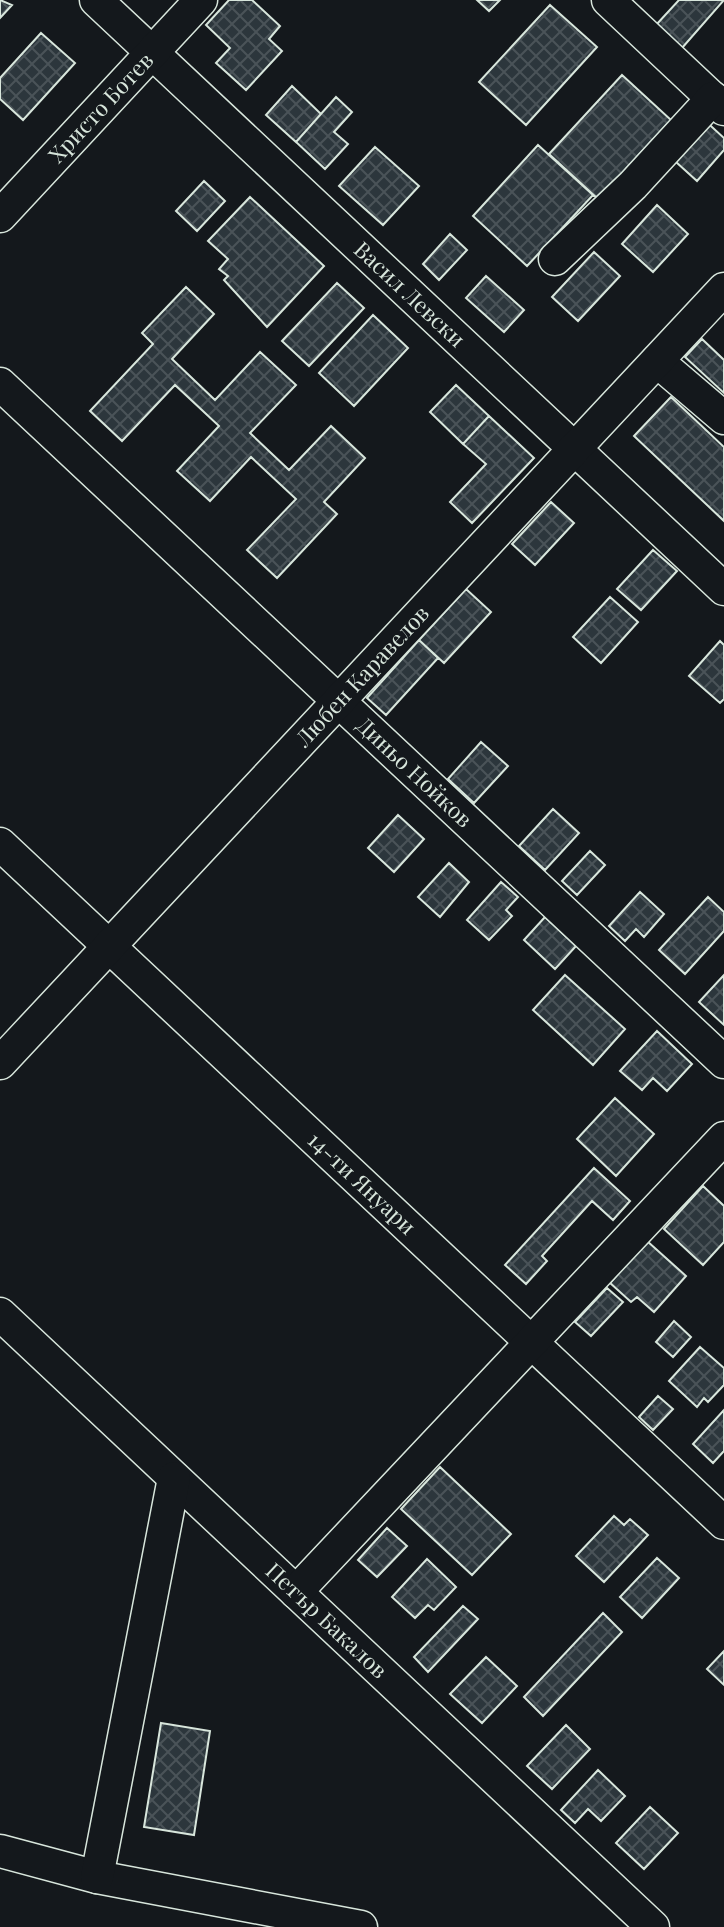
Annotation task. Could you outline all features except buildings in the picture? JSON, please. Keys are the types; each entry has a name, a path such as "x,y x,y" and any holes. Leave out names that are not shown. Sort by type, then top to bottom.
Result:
{"street":[{"name":"Васил Левски","path":"96,0 724,589"},
{"name":"Христо Ботев","path":"0,216 201,0"},
{"path":"555,259 718,103 608,0"},
{"name":"Любен Каравелов","path":"0,1063 724,289"},
{"path":"657,361 724,418"},
{"name":"Диньо Нойков","path":"0,384 724,1062"},
{"name":"14-ти Януари","path":"0,844 724,1523"},
{"path":"296,1592 724,1138"},
{"name":"Петър Бакалов","path":"0,1314 653,1927"},
{"path":"97,1877 174,1478"},
{"path":"0,1851 97,1877 361,1927"}]}
